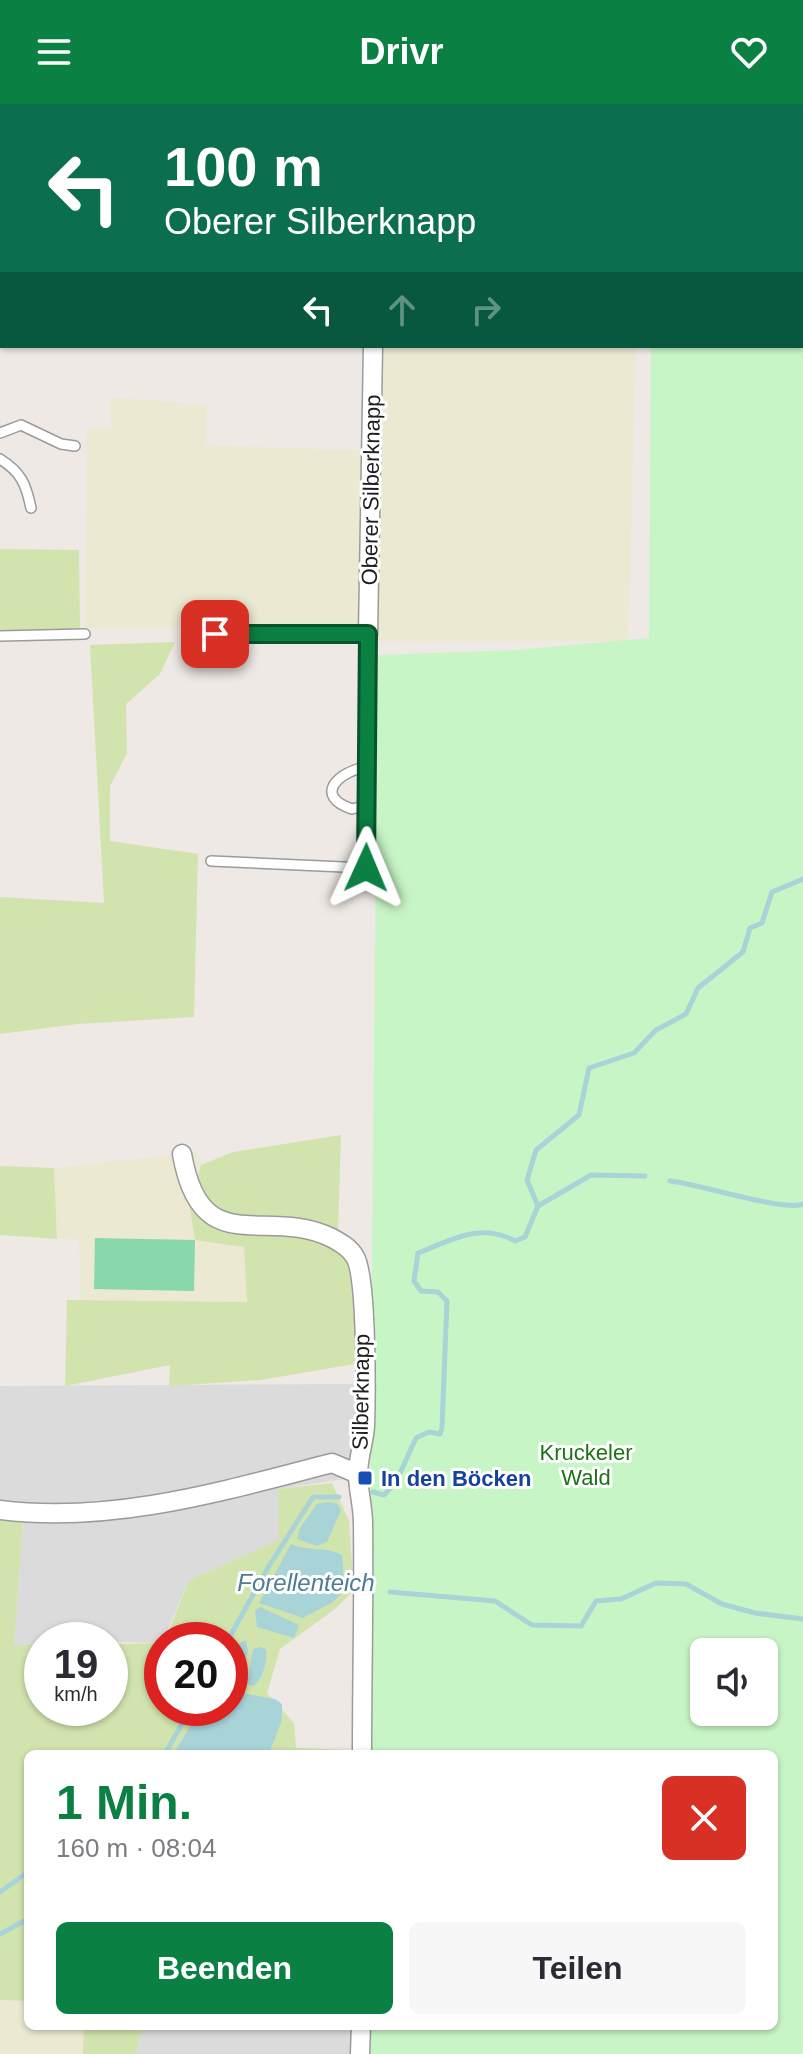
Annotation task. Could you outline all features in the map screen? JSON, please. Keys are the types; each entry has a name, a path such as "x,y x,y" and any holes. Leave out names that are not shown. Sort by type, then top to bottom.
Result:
{"street":[{"name":"Oberer Silberknapp","path":"368,634 373,348"},
{"name":"Silberknapp","path":"182,1154 187,1185 200,1205 217,1219 239,1226 298,1227 322,1234 354,1254 361,1268 365,1427 358,1474 363,1518 362,1750"},
{"path":"0,1510 82,1515 164,1504 332,1463 358,1474"},
{"path":"360,2054 361,2030"}],"lane":[{"path":"0,433 21,425 61,444 75,446"},
{"path":"0,459 15,468 26,484 31,508"},
{"path":"0,636 85,634"},
{"path":"199,634 368,634"},
{"name":"Oberer Silberknapp","path":"211,861 366,868 368,634"},
{"path":"367,767 336,778 333,793 343,806 352,809 367,805"}],"shaded area":[{"path":"383,348 636,348 628,641 375,641"},
{"path":"110,397 207,405 206,445 366,451 362,627 85,628 87,428 111,428"},
{"path":"197,1152 201,1165 190,1209 244,1247 247,1302 80,1300 79,1239 57,1239 54,1168"},
{"path":"358,1384 351,1478 279,1489 280,1540 189,1580 171,1622 144,1622 144,1643 128,1642 128,1622 24,1622 24,1645 14,1645 23,1520 0,1503 0,1386"},
{"path":"0,2000 24,2001 24,2030 84,2030 83,2054 0,2054"},
{"path":"99,2030 354,2030 354,2054 98,2054"}],"green space":[{"name":"Kruckeler Wald","path":"651,348 803,348 803,2054 370,2054 370,2030 778,2030 778,1750 367,1750 378,655 516,650 649,638"},
{"path":"0,549 79,550 80,630 0,633"},
{"path":"175,642 160,674 126,704 127,753 110,786 110,841 198,854 194,1017 78,1024 0,1034 0,897 104,903 90,645"},
{"path":"341,1135 338,1230 351,1241 365,1271 368,1289 366,1362 261,1380 169,1386 170,1365 65,1386 67,1300 247,1302 244,1247 195,1240 190,1209 201,1165 233,1152"},
{"path":"0,1166 54,1168 57,1239 0,1235"},
{"path":"95,1238 195,1240 194,1291 94,1289"},
{"path":"332,1483 349,1521 354,1590 335,1609 280,1649 267,1693 294,1723 296,1748 349,1750 24,1750 24,2001 0,2000 0,1519 23,1520 14,1645 24,1645 24,1726 128,1726 128,1644 144,1643 144,1726 248,1726 248,1622 172,1622 189,1580 279,1540 278,1489"},
{"path":"84,2030 141,2030 136,2054 83,2054"}],"water":[{"name":"Forellenteich","path":"317,1504 337,1504 341,1510 327,1542 317,1546 297,1539 300,1528"},
{"name":"Forellenteich","path":"291,1544 342,1555 342,1591 333,1602 303,1618 259,1603"},
{"name":"Forellenteich","path":"260,1607 299,1625 294,1638 257,1627 255,1611"},
{"path":"253,1649 266,1649 262,1674 254,1686 248,1684"},
{"path":"248,1694 275,1699 282,1704 282,1720 271,1750 176,1750 191,1726 248,1726"}],"waterway":[{"path":"373,1492 384,1495 396,1482 416,1438 429,1432 440,1434 442,1428 447,1301 438,1292 421,1291 414,1281 418,1253 454,1238 478,1233 490,1233 515,1241 525,1237 538,1206 527,1180 536,1150 579,1115 589,1068 634,1053 656,1030 686,1014 698,988 743,952 750,928 762,923 772,892 803,879"},
{"path":"538,1206 591,1175 645,1176"},
{"path":"670,1181 760,1201 803,1204"},
{"path":"238,1622 313,1497 339,1497"},
{"path":"390,1592 495,1601 532,1625 581,1626 596,1601 621,1599 656,1583 686,1584 722,1604 755,1613 803,1619"},
{"path":"167,1750 181,1726"},
{"path":"0,1892 24,1875"},
{"path":"0,1934 24,1921"}],"place":[{"name":"In den Böcken","path":"365,1478"}],"route":[{"path":"215,634 368,634 366,868"}]}
